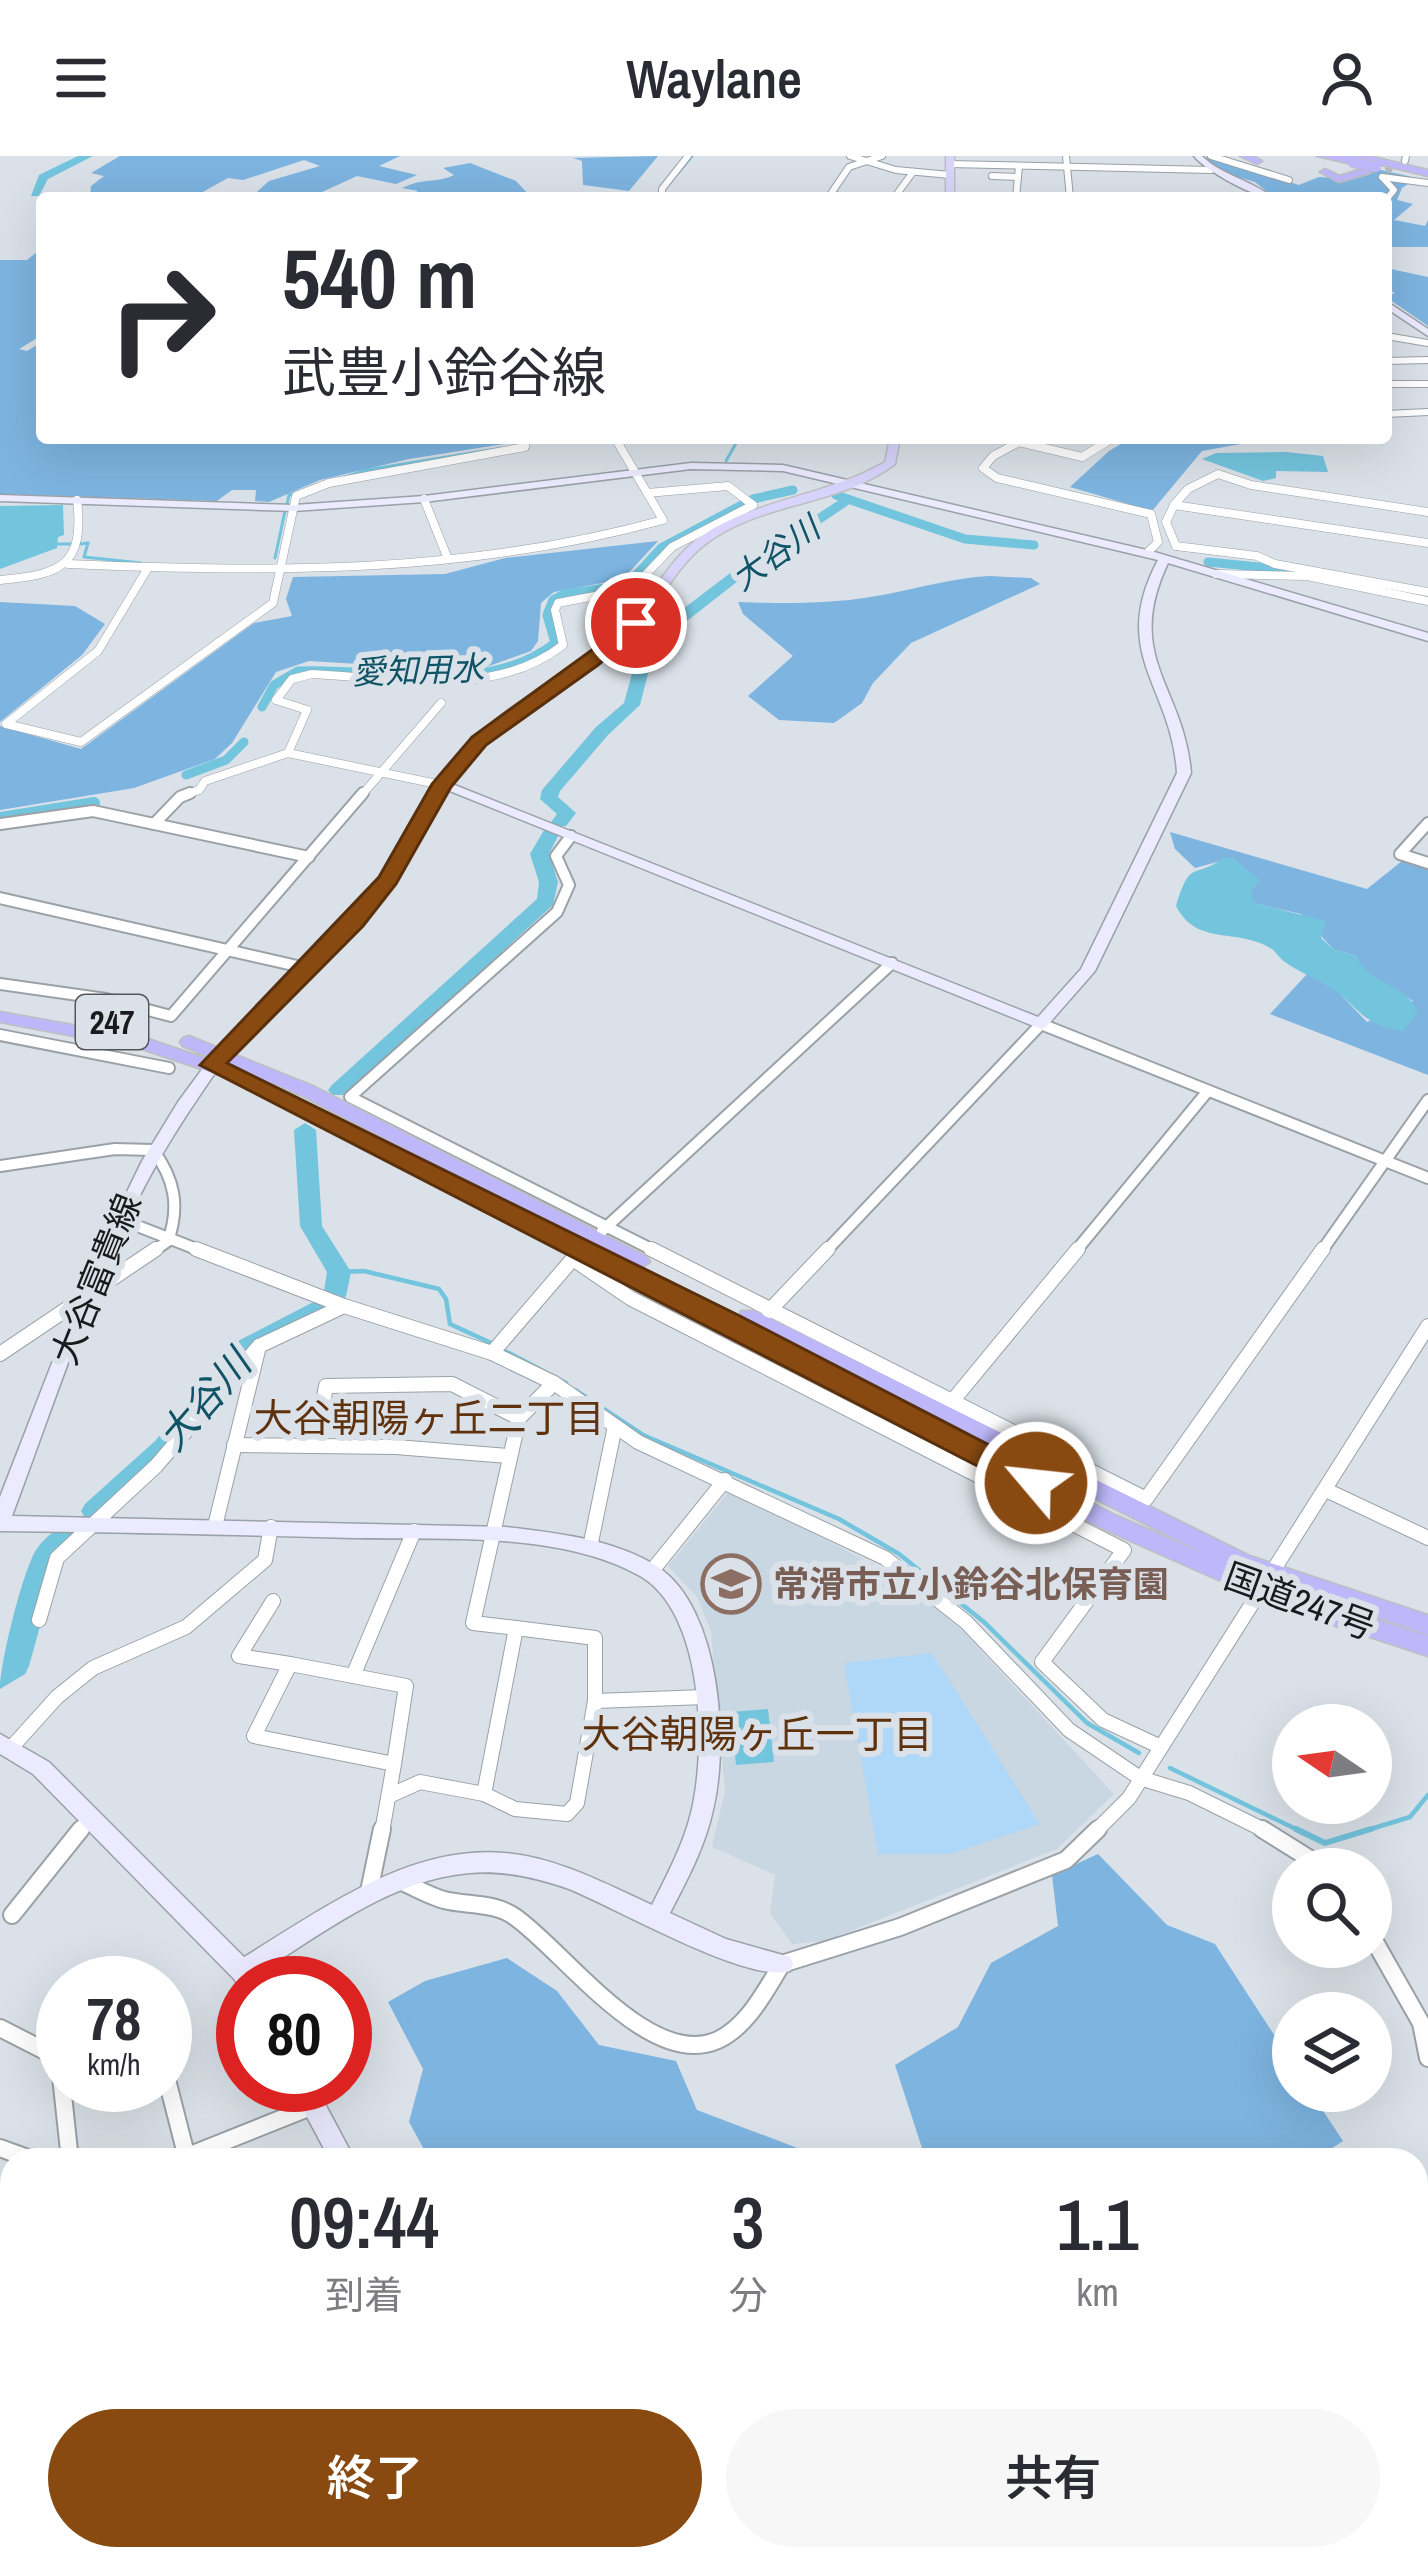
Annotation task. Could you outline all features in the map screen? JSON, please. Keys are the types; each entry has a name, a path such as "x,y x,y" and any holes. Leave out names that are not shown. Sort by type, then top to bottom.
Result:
{"highway":[{"path":"1245,156 1257,161"},
{"path":"1322,156 1428,176"},
{"path":"1352,158 1428,176"},
{"path":"1325,172 1339,179 1366,171 1366,164 1352,158"},
{"name":"国道247号","path":"0,1006 125,1024 217,1058 1118,1502 1266,1582 1428,1646"},
{"name":"国道247号","path":"0,1017 217,1058"},
{"name":"国道247号","path":"1266,1582 1428,1625"}],"main road":[{"path":"217,1058 389,880 442,784 479,741 591,662 636,623 678,563 708,536 763,509 853,482 890,464 894,444"}],"street":[{"path":"662,192 688,156"},
{"path":"850,156 913,172 950,165 1211,170 1244,180 1261,192"},
{"path":"832,192 849,167 882,156"},
{"path":"1066,156 1069,192"},
{"path":"1198,156 1211,170"},
{"path":"1211,156 1289,180"},
{"path":"1017,192 1019,166"},
{"path":"898,192 913,172"},
{"path":"992,176 1018,177"},
{"path":"1392,308 1428,333"},
{"path":"1392,337 1428,343"},
{"path":"1392,361 1428,360"},
{"path":"1392,384 1428,383"},
{"path":"1392,414 1428,412"},
{"path":"148,568 98,652 6,724 80,742 273,603 296,496 329,483 525,444"},
{"path":"68,564 280,570 448,559 605,539 663,520 618,444"},
{"path":"1015,444 993,456 983,468 998,478 1150,514 1158,542 1148,554"},
{"path":"1027,444 1082,457 1103,444"},
{"path":"0,498 294,508 424,499 732,464 783,468 1148,554 1426,634"},
{"path":"1176,546 1166,522 1174,505 1188,488 1218,474 1251,485 1428,512"},
{"path":"288,753 307,710 276,700 292,679 312,674 482,680 542,662 563,645 555,610 558,603 632,589 672,547 748,502 728,486 647,493"},
{"path":"424,499 448,559"},
{"path":"0,580 54,576 68,564 76,541 77,500"},
{"path":"1174,505 1428,544"},
{"path":"769,1311 1088,971 1184,773 1185,742 1143,651 1148,606 1164,559 1176,546"},
{"path":"1176,546 1257,556 1275,564 1428,592"},
{"path":"1216,574 1307,576 1428,601"},
{"path":"0,984 106,1000 171,1016 441,704"},
{"path":"154,824 180,796 199,790 205,781 288,753 442,784 1428,1178"},
{"path":"0,824 93,811 309,857"},
{"path":"1428,823 1400,854 1428,863"},
{"path":"571,836 556,856 571,884 569,898 350,1097 588,1243 769,1311 954,1399 1146,1499 1428,1100"},
{"path":"0,898 306,968"},
{"path":"492,1353 588,1243 892,963"},
{"path":"0,1035 169,1068"},
{"name":"大谷富貴線","path":"0,1522 118,1218 153,1150 217,1058"},
{"path":"954,1399 1207,1092"},
{"path":"0,1166 115,1149 153,1150 164,1162 179,1204 168,1241 0,1354"},
{"path":"118,1218 344,1306 492,1353 554,1383 638,1442 885,1558 966,1622 1069,1730 1140,1778 1189,1793 1298,1848"},
{"path":"588,1243 629,1298 1124,1550 1042,1662 1103,1720 1161,1748"},
{"path":"39,1620 57,1558 155,1466 259,1346 344,1306"},
{"path":"277,1956 368,1897 402,1882 440,1869 501,1863 576,1881 756,1960 782,1964 900,1927 1066,1860 1129,1798 1428,1326"},
{"path":"215,1526 259,1346"},
{"path":"391,1795 420,1782 484,1794 515,1809 567,1814 577,1803 596,1701 596,1638 473,1623 519,1418 554,1383"},
{"path":"315,1446 326,1386 452,1384 519,1418"},
{"path":"590,1547 615,1426"},
{"path":"234,1445 508,1456"},
{"path":"651,1572 725,1480"},
{"path":"1325,1490 1428,1538"},
{"path":"0,1522 494,1536 590,1547 651,1572 686,1610 700,1649 707,1788 697,1830 657,1917"},
{"path":"225,1956 40,1768 6,1745 93,1668 186,1627 265,1560 271,1527"},
{"path":"353,1676 413,1532"},
{"path":"273,1601 239,1656 406,1686 391,1795 368,1897"},
{"path":"484,1794 516,1628"},
{"path":"290,1664 254,1736 396,1764"},
{"path":"596,1701 705,1697"},
{"path":"12,1915 90,1818"},
{"path":"402,1882 441,1899 511,1912 648,2032 683,2048 713,2044 761,2005 782,1964"},
{"path":"1389,1968 1420,2023 1428,2058"},
{"path":"0,2028 36,2046"},
{"path":"66,2112 69,2148"},
{"path":"173,2112 180,2148"},
{"path":"204,2148 275,2112"},
{"path":"316,2112 336,2148"}],"shaded area":[{"path":"120,156 400,156 379,166 417,175 396,184 357,176 322,192 257,192 269,181 320,166 304,160 243,180 228,178 203,192 90,192 104,176 91,173"},
{"path":"658,156 629,191 583,185 582,161 573,158"},
{"path":"1202,156 1299,185 1319,177 1351,179 1372,168 1417,178 1402,188 1397,200 1413,204 1394,220 1425,226 1428,220 1428,247 1392,247 1392,192 1268,192 1255,182 1214,170"},
{"path":"470,163 516,181 526,192 402,188 454,175 443,168"},
{"path":"36,253 36,339 19,349 36,346 36,444 504,444 320,480 269,502 255,501 256,490 232,490 217,501 0,494 0,260 27,260"},
{"path":"1392,269 1428,277 1428,326 1392,301"},
{"path":"1121,444 1240,444 1202,451 1152,511 1070,487"},
{"path":"1216,453 1323,456 1328,472 1276,471 1276,478 1263,481 1202,459"},
{"path":"63,505 64,535 58,537 57,548 0,569 0,506"},
{"path":"658,541 623,579 554,592 541,603 538,641 531,651 475,671 309,661 276,672 232,743 215,759 134,788 0,810 0,726 81,749 254,623 292,616 286,599 293,577 445,574 505,558"},
{"path":"989,576 1031,578 1040,584 911,643 873,683 862,703 834,723 779,720 748,696 793,656 743,614 738,602 851,600"},
{"path":"0,602 75,606 105,624 82,655 0,722"},
{"path":"1170,832 1367,889 1402,861 1428,870 1428,1075 1270,1014 1308,973 1338,992 1367,1022 1413,1001 1363,971 1356,956 1333,949 1301,914 1253,903 1250,892 1259,880 1232,858 1195,868 1175,849"},
{"path":"1232,858 1260,880 1250,892 1254,903 1326,921 1321,938 1333,949 1356,956 1369,973 1405,995 1418,1011 1403,1031 1371,1021 1272,949 1206,932 1185,919 1176,906 1185,881"},
{"path":"730,1490 898,1577 962,1630 1114,1794 1057,1849 825,1941 792,1944 770,1913 775,1875 712,1847 725,1791 711,1631 697,1597 668,1566"},
{"path":"932,1653 1040,1824 950,1854 878,1854 844,1663"},
{"path":"768,1709 774,1762 736,1765 731,1712"},
{"path":"1098,1854 1167,1925 1215,1944 1272,2032 1272,2112 1324,2112 1343,2141 1332,2148 922,2148 895,2065 958,2027 991,1963 1058,1926 1052,1875"},
{"path":"507,1958 557,1991 599,2045 676,2061 697,2110 797,2148 423,2148 409,2122 423,2069 388,2002 425,1981"}],"waterway":[{"path":"57,170 87,156"},
{"path":"678,173 692,156"},
{"path":"35,194 43,177 52,172"},
{"path":"726,461 736,444"},
{"path":"287,504 289,495 367,470 502,448"},
{"name":"愛知用水","path":"262,707 274,685 298,671 465,675 527,660 555,643 547,615 553,600 564,594 627,585 661,548 753,499 793,490"},
{"name":"愛知用水","path":"836,495 965,539 1034,545"},
{"name":"大谷川","path":"560,822 567,813 549,799 551,790 602,731 632,705 647,644 747,567 850,499"},
{"path":"275,558 285,511"},
{"path":"80,544 88,543 84,557 141,563"},
{"path":"58,544 71,544"},
{"name":"愛知用水","path":"1208,562 1299,571"},
{"name":"愛知用水","path":"1379,587 1428,596"},
{"name":"愛知用水","path":"186,775 226,760 244,742"},
{"name":"愛知用水","path":"0,818 94,803"},
{"name":"大谷川","path":"339,1090 546,901 548,882 539,854 550,834"},
{"name":"大谷川","path":"305,1130 311,1226 339,1272 334,1296"},
{"path":"339,1272 364,1271 439,1289 446,1299 450,1324 491,1343"},
{"name":"大谷川","path":"94,1511 164,1448 246,1347 325,1305"},
{"path":"503,1350 566,1383"},
{"path":"575,1390 643,1435 839,1519 899,1554 984,1622 1087,1723 1139,1753"},
{"name":"大谷川","path":"0,1678 15,1666 46,1556 65,1536"},
{"path":"1170,1768 1302,1832"},
{"path":"1361,1832 1410,1817 1428,1795"},
{"path":"1296,1829 1325,1843 1371,1829"}],"tunnel":[{"path":"1386,171 1405,161"}],"place":[{"name":"常滑市立小鈴谷北保育園","path":"731,1584"}],"district":[{"name":"大谷朝陽ヶ丘二丁目","path":"429,1418"},
{"name":"大谷朝陽ヶ丘一丁目","path":"757,1734"}],"route":[{"path":"636,623 591,662 479,741 442,784 389,880 355,921 212,1065 729,1322 1036,1483"}]}
